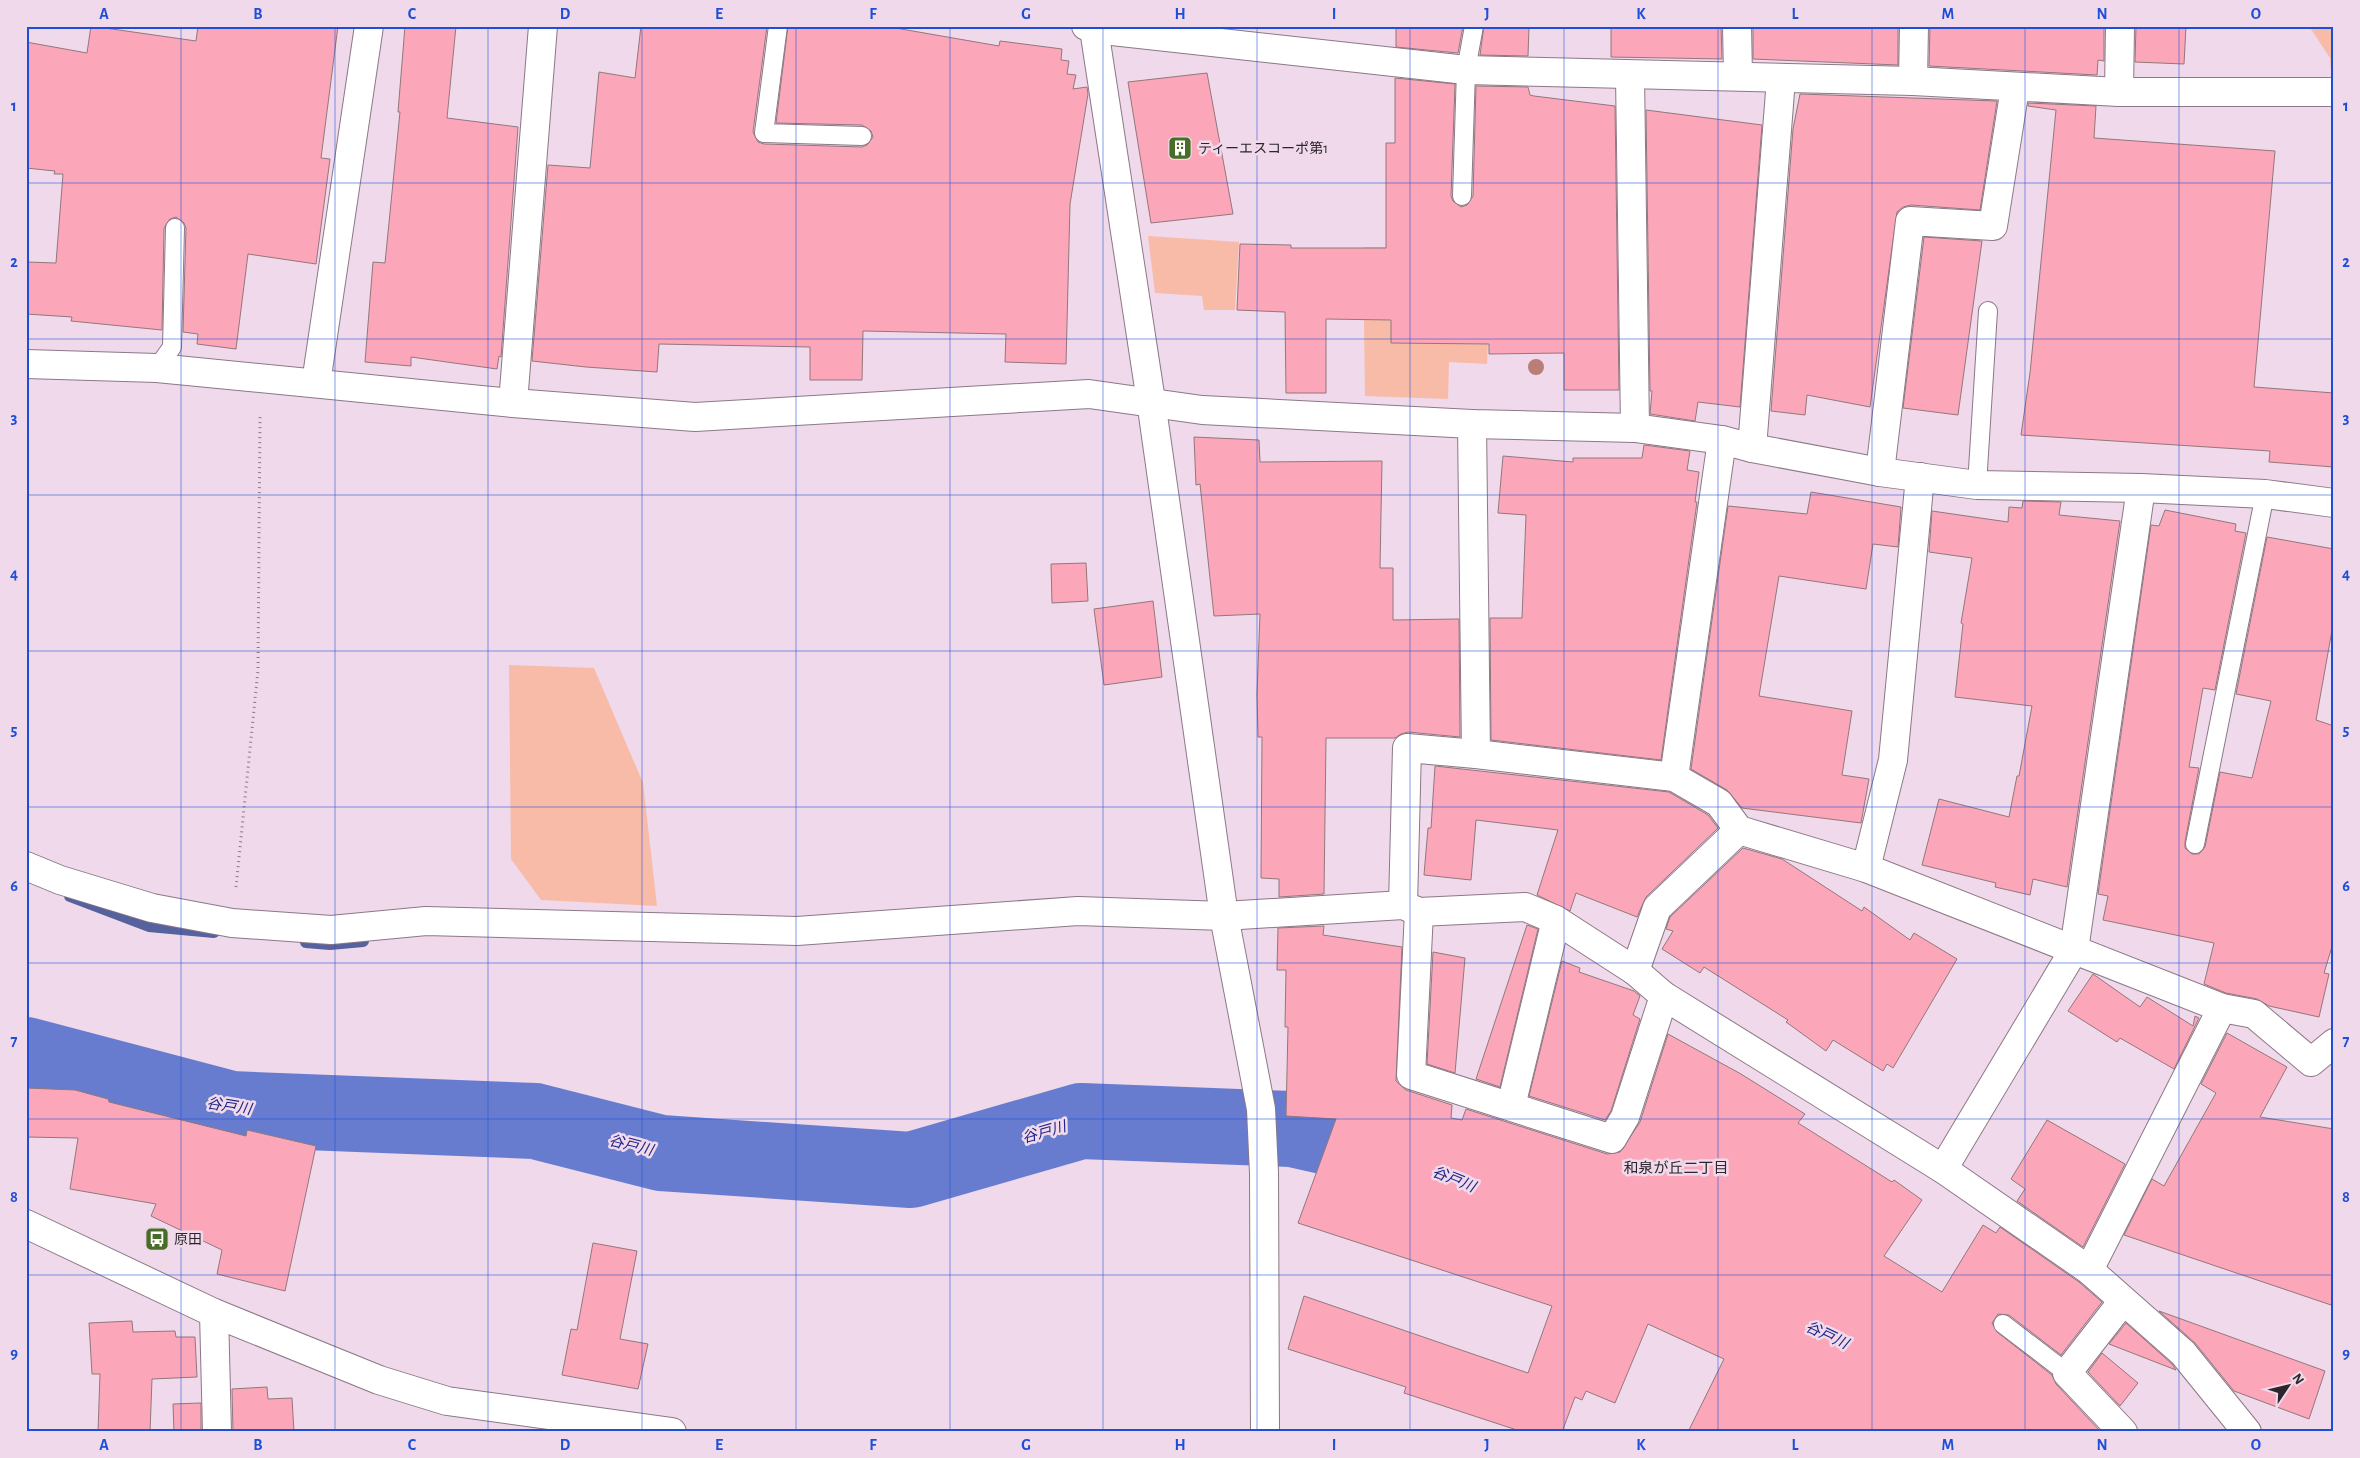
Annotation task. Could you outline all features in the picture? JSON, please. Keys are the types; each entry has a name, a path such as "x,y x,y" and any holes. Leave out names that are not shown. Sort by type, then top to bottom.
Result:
{"street":[{"path":"316,383 369,26"},
{"path":"513,403 543,26"},
{"path":"1737,26 1738,76"},
{"path":"1912,81 1914,26"},
{"path":"2119,92 2120,26"},
{"path":"1265,1432 1264,1173 1261,1109 1224,916 1151,401 1090,28 1466,70 1912,81 2015,88 2119,92 2334,92"},
{"path":"1630,75 1635,428"},
{"path":"1752,448 1781,79"},
{"path":"1880,472 1910,221 1993,226 2015,88"},
{"path":"26,364 157,368 513,403 695,417 1089,394 1151,401 1202,410 1472,424 1635,428 1722,440 1752,448 1880,472 1977,485 2142,488 2266,494 2334,503"},
{"path":"1472,424 1476,754"},
{"path":"1674,777 1722,440"},
{"path":"1866,868 1893,760 1920,477"},
{"path":"1943,1169 2074,950 2142,488"},
{"path":"1664,996 1625,1117 1612,1139 1411,1075 1411,909 1407,748 1674,777 1719,803 1738,830 1866,868 2222,1008 2254,1014 2311,1062 2334,1043"},
{"path":"1635,971 1657,908 1738,830"},
{"path":"26,866 60,880 152,908 232,923 331,930 426,921 797,931 1078,910 1224,916 1525,907 1556,920 1635,971 1664,996 1943,1169 2088,1270 2183,1353 2247,1432"},
{"path":"1511,1106 1556,920"},
{"path":"2088,1270 2222,1008"},
{"path":"26,1224 214,1313 379,1380 447,1401 672,1432"},
{"path":"2123,1301 2067,1372 2123,1432"},
{"path":"214,1313 217,1432"}],"lane":[{"path":"778,26 764,133 862,136"},
{"path":"1462,196 1466,70 1474,26"},
{"path":"157,368 172,347 175,228"},
{"path":"1977,485 1988,311"},
{"path":"2195,844 2266,494"},
{"path":"2003,1324 2067,1372"}],"path":[{"path":"232,923 258,670 260,377"}],"shaded area":[{"path":"2309,26 2334,26 2334,72 2331,72 2330,58"},
{"path":"1148,236 1239,242 1235,310 1204,310 1202,296 1155,293"},
{"path":"1363,247 1435,247 1490,290 1487,364 1449,362 1448,399 1365,396"},
{"path":"509,665 594,668 643,783 657,906 541,900 511,859"}],"building":[{"path":"91,26 196,41 198,26 338,26 321,158 330,159 316,264 248,254 236,349 197,344 198,334 183,332 186,228 184,223 176,217 170,219 164,228 162,330 71,321 72,317 26,314 26,262 56,263 63,174 54,174 55,171 26,168 26,42 87,53"},
{"path":"405,26 456,26 447,118 518,127 501,357 499,356 497,369 411,357 411,366 365,362 373,262 385,263 400,112 398,112"},
{"path":"641,26 767,26 753,132 758,142 764,144 862,147 867,145 873,137 871,131 862,125 776,123 788,26 884,26 999,46 1000,41 1062,49 1061,60 1069,61 1067,74 1076,75 1073,89 1087,87 1088,94 1070,204 1066,364 1005,362 1006,334 863,331 862,380 810,380 810,347 659,344 657,372 532,361 548,165 590,168 599,72 635,78"},
{"path":"1396,26 1463,26 1458,53 1396,47"},
{"path":"1484,26 1529,26 1528,56 1480,55"},
{"path":"1611,26 1721,26 1722,59 1611,57"},
{"path":"1753,26 1898,26 1898,65 1753,59"},
{"path":"1930,26 2104,26 2104,61 2098,60 2097,75 1929,66"},
{"path":"2136,26 2186,26 2184,64 2135,62"},
{"name":"ティーエスコーポ第1","path":"1207,73 1233,214 1151,223 1128,82"},
{"path":"1395,78 1455,84 1451,196 1453,201 1461,207 1467,205 1473,196 1476,86 1528,87 1530,95 1534,96 1615,106 1619,390 1564,390 1564,353 1489,354 1489,344 1391,343 1391,320 1326,319 1326,393 1286,393 1285,312 1237,310 1240,244 1291,245 1291,248 1386,248 1386,143 1395,143"},
{"path":"1800,94 1997,101 1980,210 1911,205 1903,207 1897,212 1870,407 1807,395 1805,415 1771,411 1793,129"},
{"path":"2028,103 2096,106 2094,138 2275,151 2254,387 2334,393 2334,467 2269,462 2270,451 2021,435 2030,373 2056,110 2028,106"},
{"path":"1646,110 1762,125 1740,407 1698,402 1695,421 1650,414 1652,391 1650,391"},
{"path":"1924,237 1982,241 1958,415 1903,408"},
{"path":"1194,437 1259,440 1260,462 1382,461 1380,568 1393,568 1393,620 1459,619 1460,737 1408,732 1395,738 1326,738 1324,894 1279,897 1279,879 1261,878 1262,737 1258,737 1257,694 1260,614 1214,616 1200,484 1196,485"},
{"path":"1644,445 1690,451 1687,470 1699,472 1695,502 1697,502 1661,760 1491,740 1490,618 1522,618 1526,515 1498,513 1503,456 1573,462 1573,458 1642,458"},
{"path":"1811,492 1901,507 1898,547 1873,544 1866,589 1779,576 1759,696 1852,711 1842,775 1869,779 1861,823 1742,808 1727,790 1691,769 1728,506 1807,514"},
{"path":"2023,501 2061,502 2059,515 2120,521 2067,887 2033,879 2030,895 1995,887 1996,883 1922,865 1939,799 2009,817 2032,706 1955,697 1963,624 1961,623 1972,558 1929,552 1932,511 2008,522 2009,507 2022,508"},
{"path":"2165,510 2236,524 2235,531 2246,533 2215,690 2203,688 2189,767 2199,768 2185,842 2185,848 2192,854 2199,854 2205,847 2220,772 2252,778 2271,701 2236,694 2267,537 2334,549 2334,619 2316,720 2334,726 2334,940 2324,973 2329,974 2319,1017 2269,1006 2257,999 2226,993 2204,984 2214,943 2103,920 2108,896 2098,894 2151,525 2159,526"},
{"path":"1086,563 1088,601 1052,603 1051,564"},
{"path":"1153,601 1162,677 1104,685 1094,609"},
{"path":"1435,766 1669,792 1708,815 1718,828 1646,897 1637,917 1576,893 1570,911 1537,895 1558,830 1476,820 1471,880 1424,875 1428,828 1431,828"},
{"path":"1743,848 1782,859 1862,911 1864,907 1910,940 1914,933 1957,959 1893,1068 1887,1064 1883,1071 1833,1040 1826,1051 1786,1022 1788,1020 1704,967 1700,973 1662,949 1673,931 1666,929 1670,917"},
{"path":"1527,925 1538,929 1500,1087 1476,1079"},
{"path":"1324,926 1323,935 1402,947 1396,1081 1406,1090 1452,1105 1451,1118 1462,1120 1466,1109 1607,1154 1620,1152 1640,1122 1668,1034 1741,1074 1805,1114 1798,1123 1892,1182 1894,1180 1922,1200 1884,1256 1942,1292 1983,1225 1996,1233 2000,1227 2079,1282 2102,1302 2061,1355 2009,1315 1998,1314 1992,1323 1997,1332 2052,1375 2056,1384 2100,1431 1688,1432 1724,1359 1648,1324 1615,1403 1586,1391 1582,1400 1575,1397 1562,1432 1523,1432 1404,1393 1406,1387 1288,1349 1304,1296 1528,1373 1552,1306 1298,1223 1336,1119 1286,1116 1288,1027 1285,1027 1286,970 1277,970 1278,928"},
{"path":"1433,952 1465,958 1455,1073 1427,1064"},
{"path":"1562,961 1580,968 1579,972 1634,991 1640,996 1633,1015 1640,1019 1611,1111 1605,1120 1529,1096"},
{"path":"2093,974 2140,1007 2147,997 2193,1026 2195,1016 2199,1018 2174,1069 2120,1038 2117,1042 2068,1011"},
{"path":"2227,1033 2287,1067 2260,1117 2334,1129 2334,1306 2124,1235 2152,1179 2164,1186 2216,1093 2201,1084"},
{"path":"26,1088 75,1090 108,1099 109,1102 246,1136 247,1130 316,1146 285,1291 217,1274 222,1250 151,1216 156,1204 70,1189 78,1138 26,1137"},
{"path":"2047,1120 2125,1164 2083,1247 2017,1201 2025,1189 2011,1179"},
{"path":"593,1243 637,1251 620,1339 648,1344 638,1389 562,1375 571,1329 577,1330"},
{"path":"2159,1311 2325,1371 2309,1419 2234,1391 2195,1343"},
{"path":"132,1321 133,1332 175,1331 176,1337 195,1337 197,1377 152,1379 150,1432 98,1432 100,1374 92,1374 89,1323"},
{"path":"2126,1323 2172,1364 2176,1370 2109,1344"},
{"path":"2102,1353 2138,1383 2120,1406 2088,1372"},
{"path":"267,1387 268,1399 292,1398 294,1432 233,1432 232,1389"},
{"path":"201,1403 201,1432 174,1432 173,1404"}],"waterway":[{"path":"70,896 149,926 214,932"},
{"path":"306,942 330,944 363,941"},
{"name":"谷戸川","path":"26,1055 231,1109 535,1121 661,1153 911,1170 1081,1121 1292,1129 1381,1149 1429,1169"}],"place":[{"name":"ティーエスコーポ第1","path":"1180,148"},
{"name":"原田","path":"157,1239"}],"district":[{"name":"和泉が丘二丁目","path":"1676,1168"}]}
